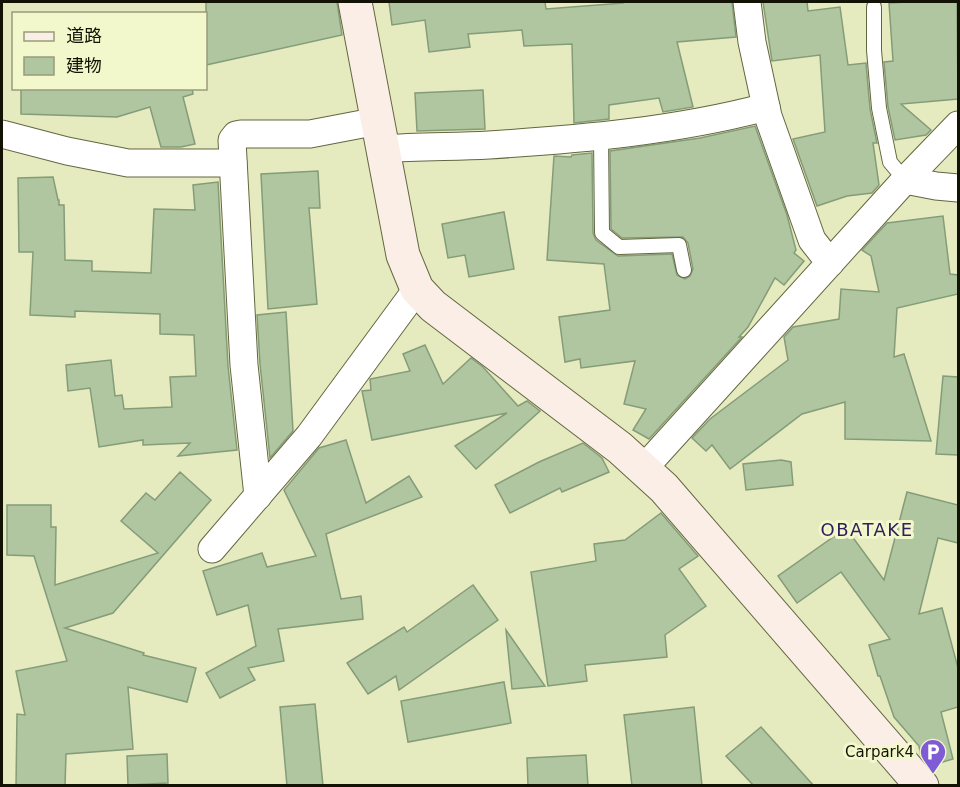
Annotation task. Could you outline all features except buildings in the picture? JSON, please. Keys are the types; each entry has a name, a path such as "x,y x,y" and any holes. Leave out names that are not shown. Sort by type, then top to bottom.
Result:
{"street":[{"path":"355,2 403,255 417,289 434,306 644,468 717,547 913,782"},
{"path":"747,2 752,42 766,107 812,240 830,263"},
{"path":"258,496 244,365 232,140 236,135 381,135 489,145 644,132 700,123 766,107"},
{"path":"644,468 905,180 958,125"},
{"path":"2,134 67,152 128,163 233,163"},
{"path":"905,180 958,188"},
{"path":"212,549 309,436 417,289"}],"lane":[{"path":"874,7 874,50 879,108 890,162 905,180"},
{"path":"601,135 602,233 619,247 679,245 684,270"}],"place":[{"name":"Carpark4","path":"933,775"}],"district":[{"name":"OBATAKE","path":"867,529"}]}
